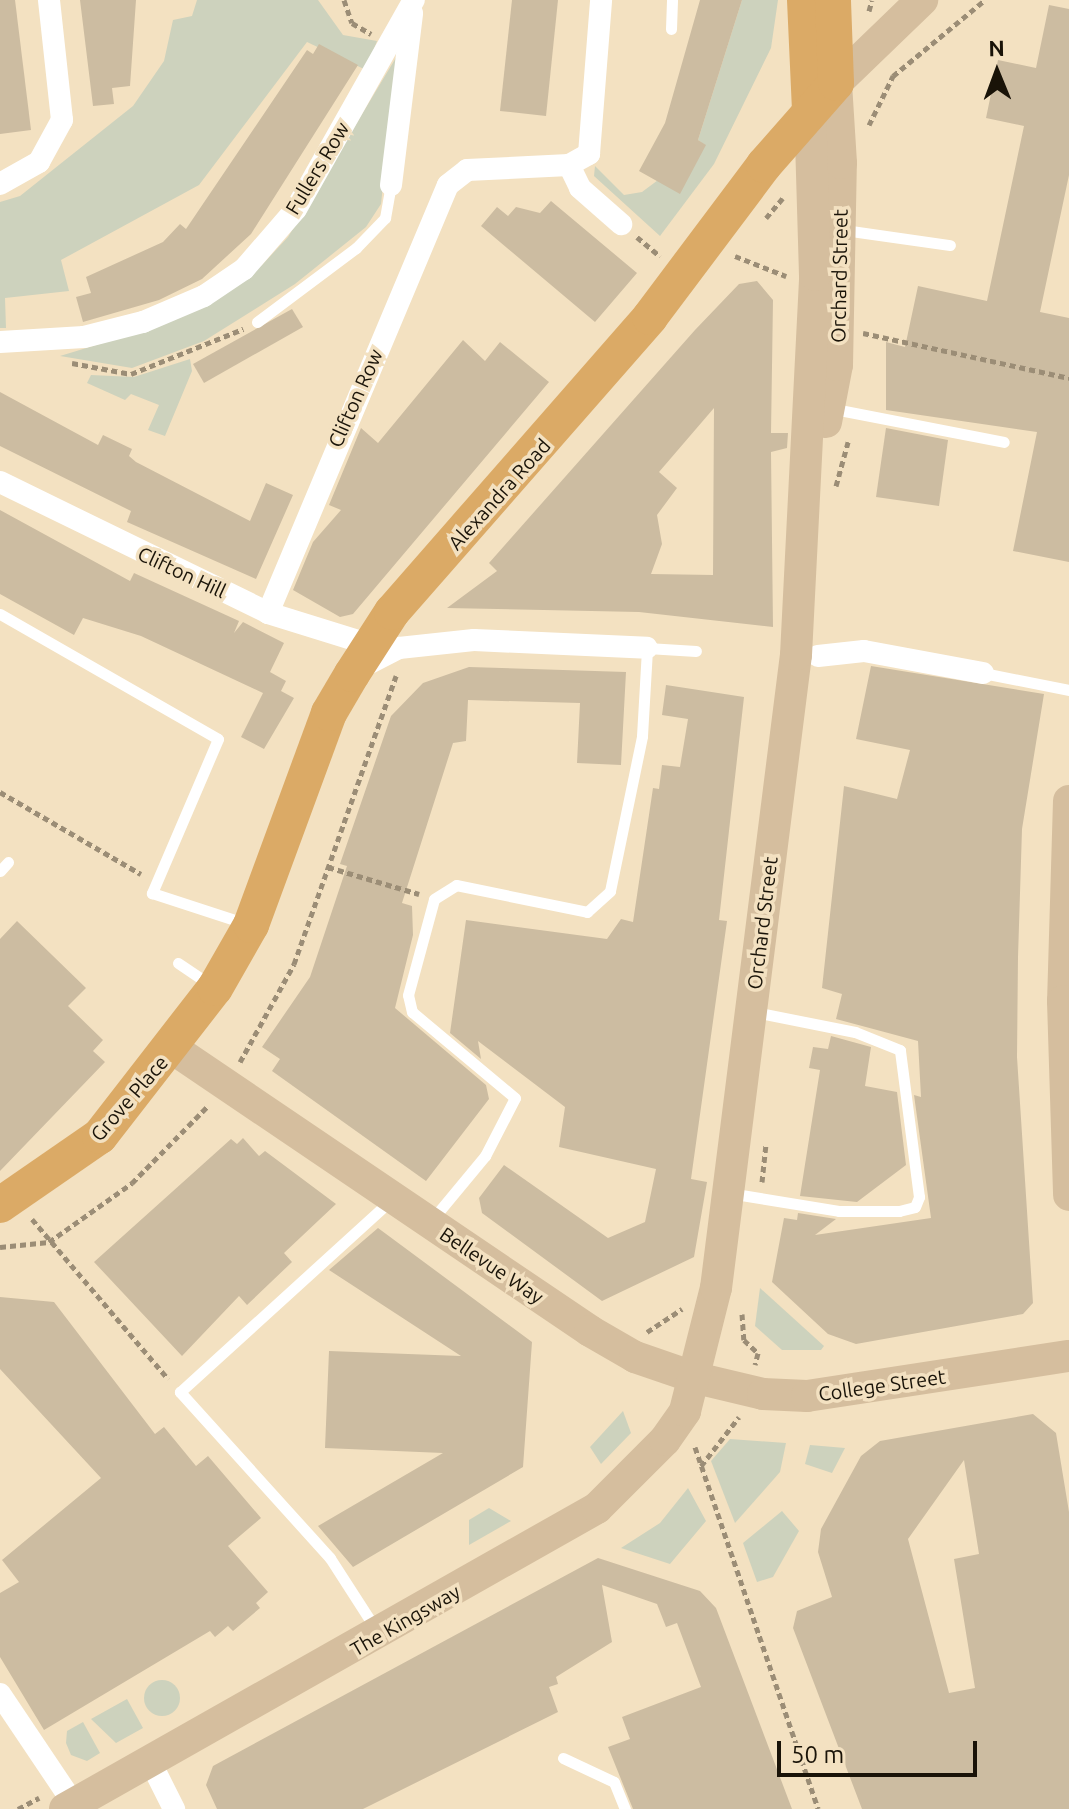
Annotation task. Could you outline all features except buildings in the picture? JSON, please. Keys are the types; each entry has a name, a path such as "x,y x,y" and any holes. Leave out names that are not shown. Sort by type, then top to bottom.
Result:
{"main road":[{"path":"805,0 810,110"},
{"path":"833,0 836,83"},
{"name":"Alexandra Road","path":"172,1048 215,988 251,925 329,713 392,612 509,485 683,274 810,110 836,83"},
{"name":"Grove Place","path":"8,1202 100,1136 172,1048"}],"street":[{"path":"391,185 414,0"},
{"name":"Fullers Row","path":"0,342 28,343 143,322 204,296 244,269 296,209 414,0"},
{"path":"601,0 589,154 569,165 580,188 621,224"},
{"name":"Alexandra Road","path":"836,83 922,0"},
{"path":"0,184 53,146 62,120 51,11"},
{"name":"Orchard Street","path":"696,1378 729,1193 796,655 836,83"},
{"name":"Orchard Street","path":"809,466 829,407 837,365 828,228 810,110"},
{"name":"Clifton Row","path":"268,613 448,185 467,170 569,165"},
{"name":"Clifton Hill","path":"0,482 362,659"},
{"path":"362,659 416,644 474,640 647,648"},
{"path":"818,656 864,651 983,673"},
{"path":"1069,801 1063,1001 1069,1195"},
{"name":"Grove Place","path":"172,1048 296,1136"},
{"name":"Bellevue Way","path":"296,1136 590,1331 635,1357 696,1378"},
{"name":"College Street","path":"696,1378 763,1394 807,1396 1069,1356"},
{"name":"The Kingsway","path":"69,1807 380,1635 597,1508 665,1440 696,1378"},
{"path":"0,1694 69,1807"},
{"path":"150,1761 174,1809"}],"lane":[{"path":"671,29 672,0"},
{"path":"257,322 356,248 385,218 391,185"},
{"path":"828,228 950,245"},
{"path":"829,407 1004,442"},
{"path":"0,614 218,739 152,893 251,925"},
{"path":"429,1223 485,1156 515,1098 412,1012 408,995 434,899 456,885 587,912 610,891 642,736 647,648 696,651"},
{"path":"983,673 1069,690"},
{"path":"178,963 215,988"},
{"path":"729,1193 839,1211 899,1211 915,1207 919,1197 900,1050 855,1032 751,1011"},
{"path":"380,1635 330,1558 180,1392 392,1199"},
{"path":"563,1758 614,1782 625,1809"}],"path":[{"path":"344,0 352,23 368,33"},
{"path":"621,224 683,274"},
{"path":"735,256 786,276"},
{"path":"28,343 49,357 131,374 189,356 257,322"},
{"path":"857,332 1069,378"},
{"path":"0,792 156,882"},
{"path":"328,867 434,899"},
{"path":"0,1247 49,1242 132,1183 189,1130 223,1087"},
{"path":"8,1202 49,1242 180,1392"},
{"path":"701,1466 737,1424"},
{"path":"696,1449 818,1809"}],"green space":[{"path":"197,0 318,0 343,35 377,41 366,70 307,42 199,185 61,260 69,291 5,298 6,328 0,328 0,202 20,196 133,106 164,61 173,20 192,16"},
{"path":"742,0 778,0 771,48 714,164 660,236 594,176 595,166 624,195 642,192 705,145 698,140"},
{"path":"397,56 381,204 366,227 295,284 204,341 132,368 60,356 149,329 262,265 288,237"},
{"path":"190,359 192,371 165,436 148,430 159,405 131,394 125,400 87,383 91,375 134,377"},
{"path":"760,1288 824,1346 821,1350 782,1350 755,1326"},
{"path":"623,1411 631,1433 601,1464 590,1447"},
{"path":"730,1439 786,1443 780,1472 735,1523 711,1461"},
{"path":"810,1445 845,1448 832,1473 805,1464"},
{"path":"688,1488 706,1521 670,1564 621,1548 660,1523"},
{"path":"489,1508 511,1521 469,1545 469,1520"},
{"path":"782,1511 799,1531 773,1577 757,1582 743,1543"},
{"path":"162,1680 175,1685 180,1698 175,1711 162,1716 149,1711 144,1698 149,1685"},
{"path":"127,1699 143,1728 116,1743 91,1719"},
{"path":"83,1722 100,1753 87,1761 71,1755 66,1743 67,1731"}]}
